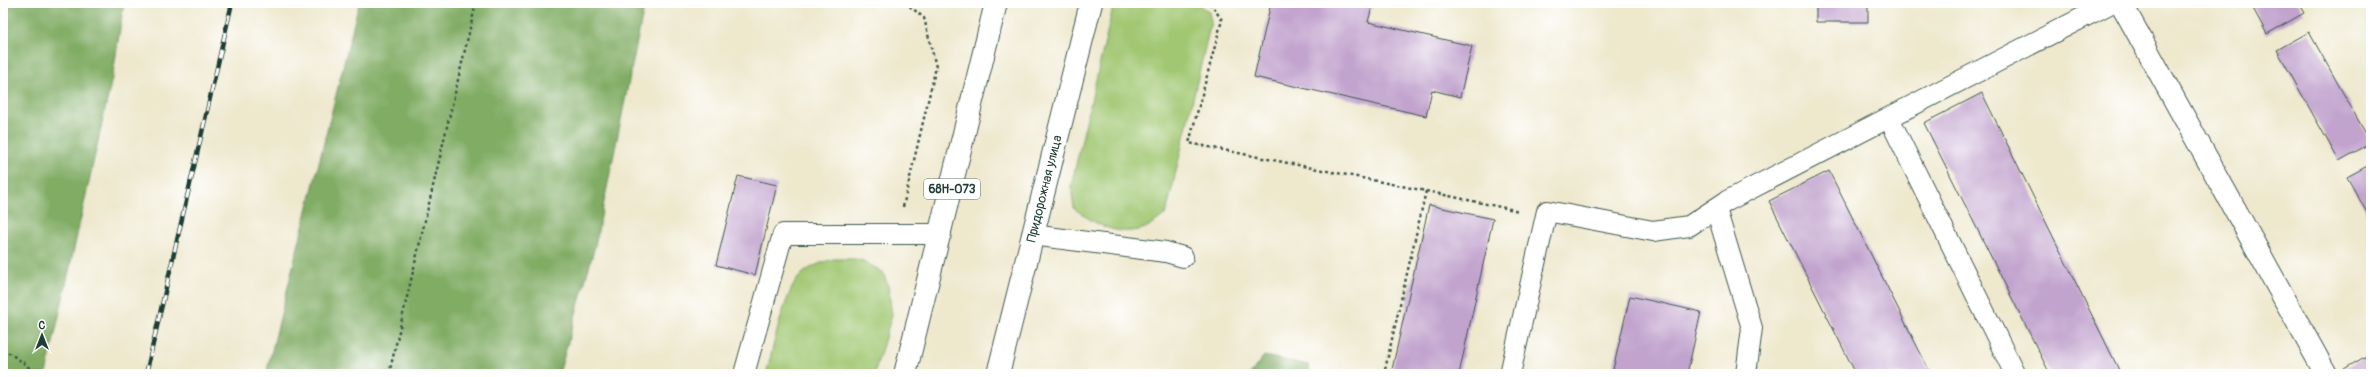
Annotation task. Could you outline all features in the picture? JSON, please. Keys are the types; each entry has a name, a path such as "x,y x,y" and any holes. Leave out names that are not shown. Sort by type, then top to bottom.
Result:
{"main road":[{"name":"68Н-073","path":"905,374 941,234 996,3"},
{"name":"Придорожная улица","path":"998,374 1091,3"},
{"path":"2121,3 2326,374"}],"lane":[{"path":"1510,374 1548,211 1653,231 1690,226 1716,209 2111,3"},
{"path":"1890,118 2015,374"},
{"path":"1716,209 1752,328 1746,374"},
{"path":"744,374 783,234 941,234"},
{"path":"1032,235 1166,252 1183,257"}],"path":[{"path":"389,374 476,3"},
{"path":"896,234 936,67 924,18 906,3"},
{"path":"1210,3 1222,20 1189,143 1546,216"},
{"path":"1384,374 1426,191"},
{"path":"3,349 27,366 33,374"}],"green space":[{"path":"3,3 124,3 113,74 46,374 3,374"},
{"path":"359,3 645,3 595,246 559,374 266,374"},
{"path":"1114,3 1201,3 1202,7 1209,12 1211,22 1166,214 1148,227 1135,231 1107,228 1082,214 1074,208 1071,186"},
{"path":"834,259 855,259 863,261 883,272 888,286 892,315 874,374 766,374 784,307 795,283 801,275 809,269"},
{"path":"1264,356 1309,365 1310,374 1250,374"}],"building":[{"path":"1271,3 1373,3 1368,22 1472,46 1460,97 1432,90 1426,116 1254,77"},
{"path":"1816,3 1868,3 1868,22 1816,22"},
{"path":"2250,3 2298,3 2304,13 2267,34"},
{"path":"2309,32 2371,143 2339,161 2277,50"},
{"path":"1982,93 2121,374 2050,374 1924,123"},
{"path":"2371,164 2371,220 2347,177"},
{"path":"1829,171 1931,374 1856,374 1769,201"},
{"path":"738,176 777,185 755,275 716,265"},
{"path":"1429,205 1493,219 1459,374 1391,374"},
{"path":"1630,296 1701,312 1687,374 1612,374"},
{"path":"2368,355 2371,361 2371,374 2347,374 2344,369"}],"railway":[{"path":"146,374 232,3"}]}
